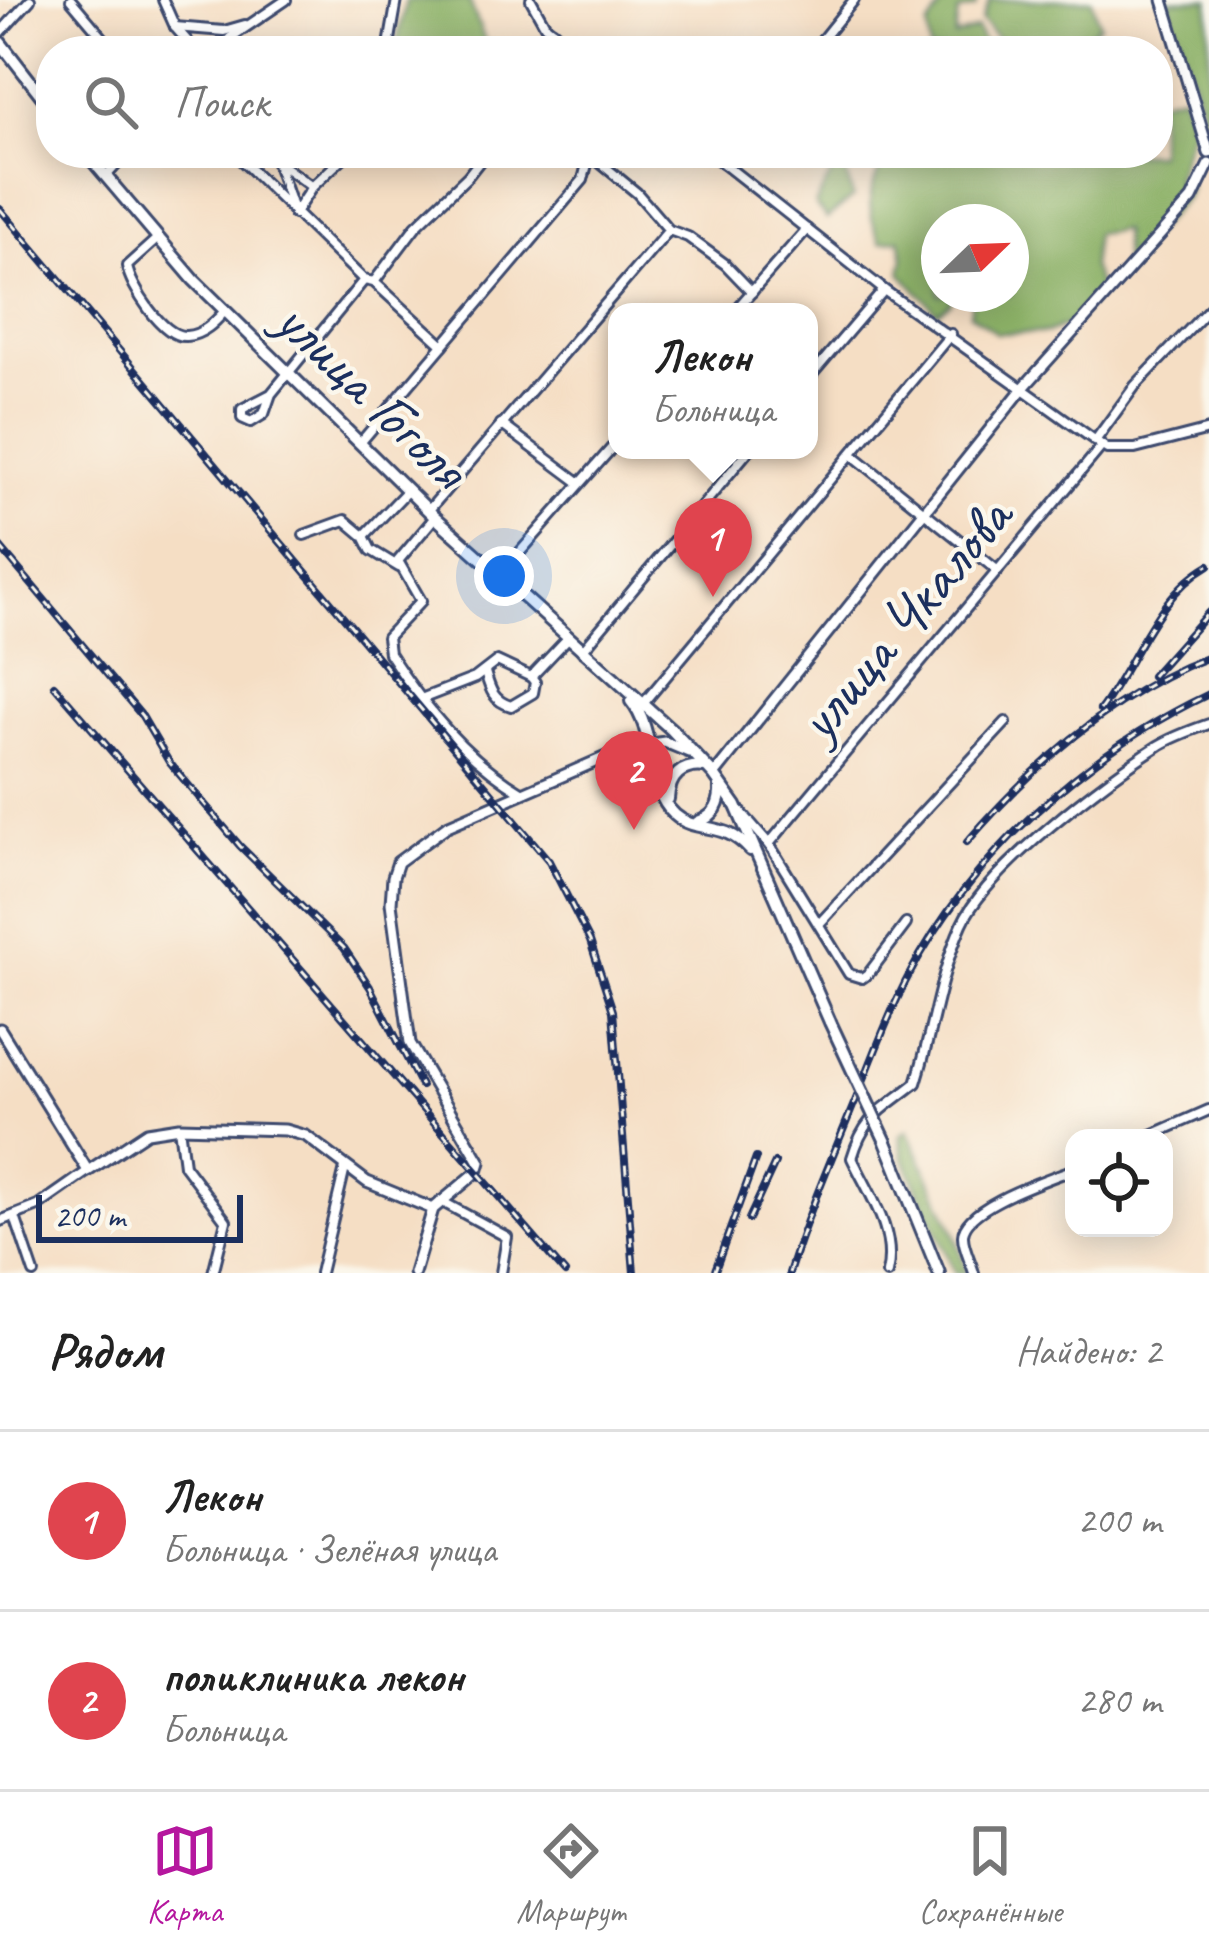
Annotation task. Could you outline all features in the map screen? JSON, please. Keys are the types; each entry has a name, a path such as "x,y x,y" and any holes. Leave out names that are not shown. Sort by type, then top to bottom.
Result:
{"main road":[{"path":"0,42 36,89"},
{"name":"улица Гоголя","path":"99,168 225,311 359,444 710,771 736,806 760,863"},
{"path":"640,706 664,799 674,813 689,822 730,831 760,863 886,1142 939,1273"},
{"path":"674,813 668,798 672,778 687,767 710,771 720,802 699,822 689,822"}],"street":[{"path":"0,32 30,0"},
{"path":"71,0 101,36"},
{"path":"237,36 286,0"},
{"path":"391,36 398,0"},
{"path":"531,0 558,36"},
{"path":"825,36 854,0"},
{"path":"1163,0 1209,151"},
{"path":"163,1 183,36"},
{"path":"175,27 224,32 254,22"},
{"path":"551,36 553,32"},
{"path":"414,1273 436,1205 477,1172 480,1162 410,1043 391,902 398,862 447,826 650,742 675,745 710,771 1024,387 1192,200 1209,164"},
{"path":"106,176 113,168"},
{"path":"248,168 443,345"},
{"path":"279,168 294,214"},
{"path":"285,168 312,187"},
{"path":"294,214 332,168"},
{"path":"271,394 416,226 474,168"},
{"path":"359,444 583,180 586,168"},
{"path":"607,168 637,193 669,230 688,237 725,264 752,292"},
{"path":"729,168 884,290 1098,443 1135,448 1209,430"},
{"path":"742,303 807,229"},
{"path":"399,568 398,561 501,424 669,230"},
{"path":"158,238 127,266 156,317 172,333 186,336 209,328 225,311"},
{"path":"818,368 884,290"},
{"name":"улица Чкалова","path":"769,844 998,571 1098,443 1135,386 1209,310"},
{"path":"617,753 636,736 640,706 854,456 951,334"},
{"path":"501,424 580,483"},
{"path":"499,576 608,452"},
{"path":"854,456 998,571"},
{"path":"582,651 742,459"},
{"path":"364,536 408,490"},
{"path":"304,535 345,520 364,536 371,550 399,568 422,601 385,642 388,653 465,753 523,793"},
{"path":"531,677 568,638"},
{"path":"421,699 497,662 531,677 535,682 532,693 511,706 500,703 485,671"},
{"path":"819,924 1006,722"},
{"path":"887,1273 889,1235 852,1158 867,1122 916,1083 933,1006 969,910 1032,842 1101,786 1162,743 1209,724"},
{"path":"617,753 629,751 642,757 664,799"},
{"path":"736,806 769,844 848,974 862,978 906,924"},
{"path":"0,1029 88,1171"},
{"path":"1166,1129 1209,1110"},
{"path":"0,1221 38,1206 146,1132 178,1127 285,1130 306,1136 333,1153 345,1168 367,1182 436,1205 507,1237 501,1273"},
{"path":"178,1127 184,1165 226,1221 213,1273"},
{"path":"320,1273 345,1168"},
{"path":"974,1273 962,1235 968,1220 986,1207 1065,1172"},
{"path":"15,1216 34,1273"}],"green space":[{"path":"406,0 469,0 483,36 398,36"},
{"path":"946,0 977,0 975,8 958,12 955,36 929,36 928,27"},
{"path":"990,0 1092,0 1100,25 1086,36 995,36 982,21"},
{"path":"1168,0 1209,0 1209,133"},
{"path":"1182,94 1192,129 1175,179 1190,188 1185,198 1124,266 1122,230 1095,234 1091,267 1101,291 1076,321 1047,333 996,333 970,313 1029,312 1029,204 921,204 921,295 901,273 900,239 881,242 872,220 870,201 881,168 1173,168 1173,96"},
{"path":"825,168 844,168 853,197 827,219 815,205 832,173"},
{"path":"908,1130 955,1233 967,1273 955,1273 903,1156 900,1135"}],"railway":[{"path":"0,209 549,861 590,941 613,1011 634,1273"},
{"path":"0,547 142,716 169,762 240,846 344,948 370,987 421,1086"},
{"path":"1100,710 1160,612 1209,565"},
{"path":"1152,676 1209,612"},
{"path":"967,842 1077,734 1140,690 1209,657"},
{"path":"54,685 565,1273"},
{"path":"789,1273 894,1006 965,889 999,849 1076,777 1163,718 1209,694"},
{"path":"714,1273 756,1158"},
{"path":"749,1219 775,1163"}],"place":[{"name":"Лекон","path":"713,597"},
{"name":"поликлиника лекон","path":"634,830"}]}
